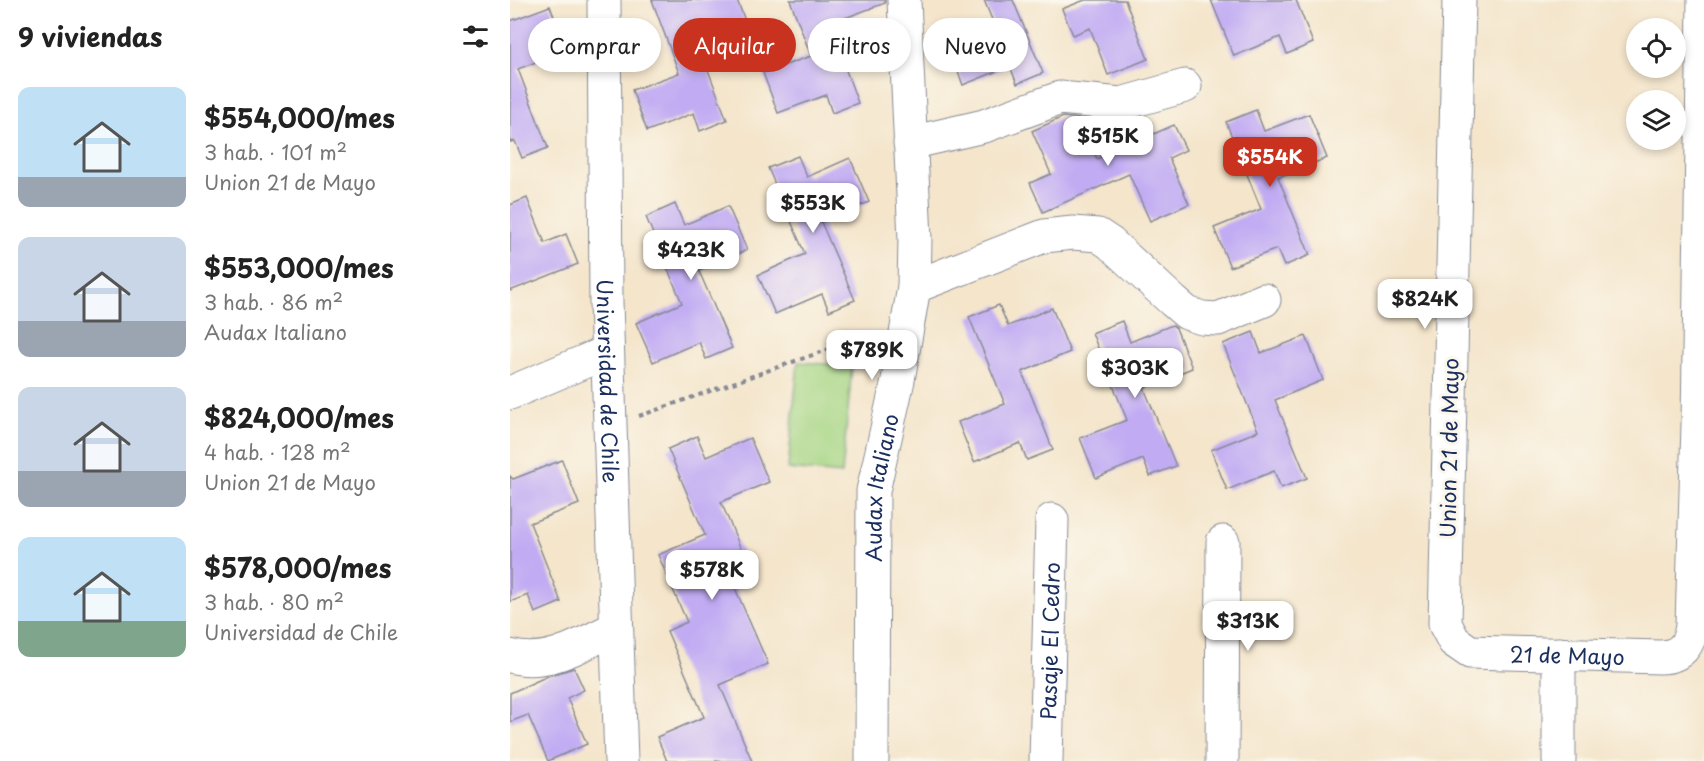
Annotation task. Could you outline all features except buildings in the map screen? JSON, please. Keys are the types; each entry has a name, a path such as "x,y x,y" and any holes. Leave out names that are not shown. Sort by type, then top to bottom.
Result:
{"street":[{"name":"Universidad de Chile","path":"604,0 607,352 621,761"},
{"name":"Audax Italiano","path":"872,761 873,491 898,380 914,287 915,239 904,0"},
{"name":"Union 21 de Mayo","path":"1454,642 1445,624 1444,615 1459,0"},
{"name":"21 de Mayo","path":"1454,642 1470,652 1479,653 1669,657 1683,649 1689,642 1692,625 1698,424 1704,0"},
{"path":"910,143 984,126 1035,105 1060,98 1121,104 1185,86"},
{"path":"914,287 1044,236 1073,233 1098,235 1110,243 1187,313 1218,320 1264,300"},
{"path":"510,393 607,352"},
{"name":"Pasaje El Cedro","path":"1046,761 1052,520"},
{"path":"1222,761 1223,542"},
{"path":"510,656 532,659 554,656 616,628"},
{"path":"1559,654 1559,761"}],"path":[{"path":"609,426 908,321"}],"green space":[{"path":"798,362 852,366 842,474 788,469"}]}
